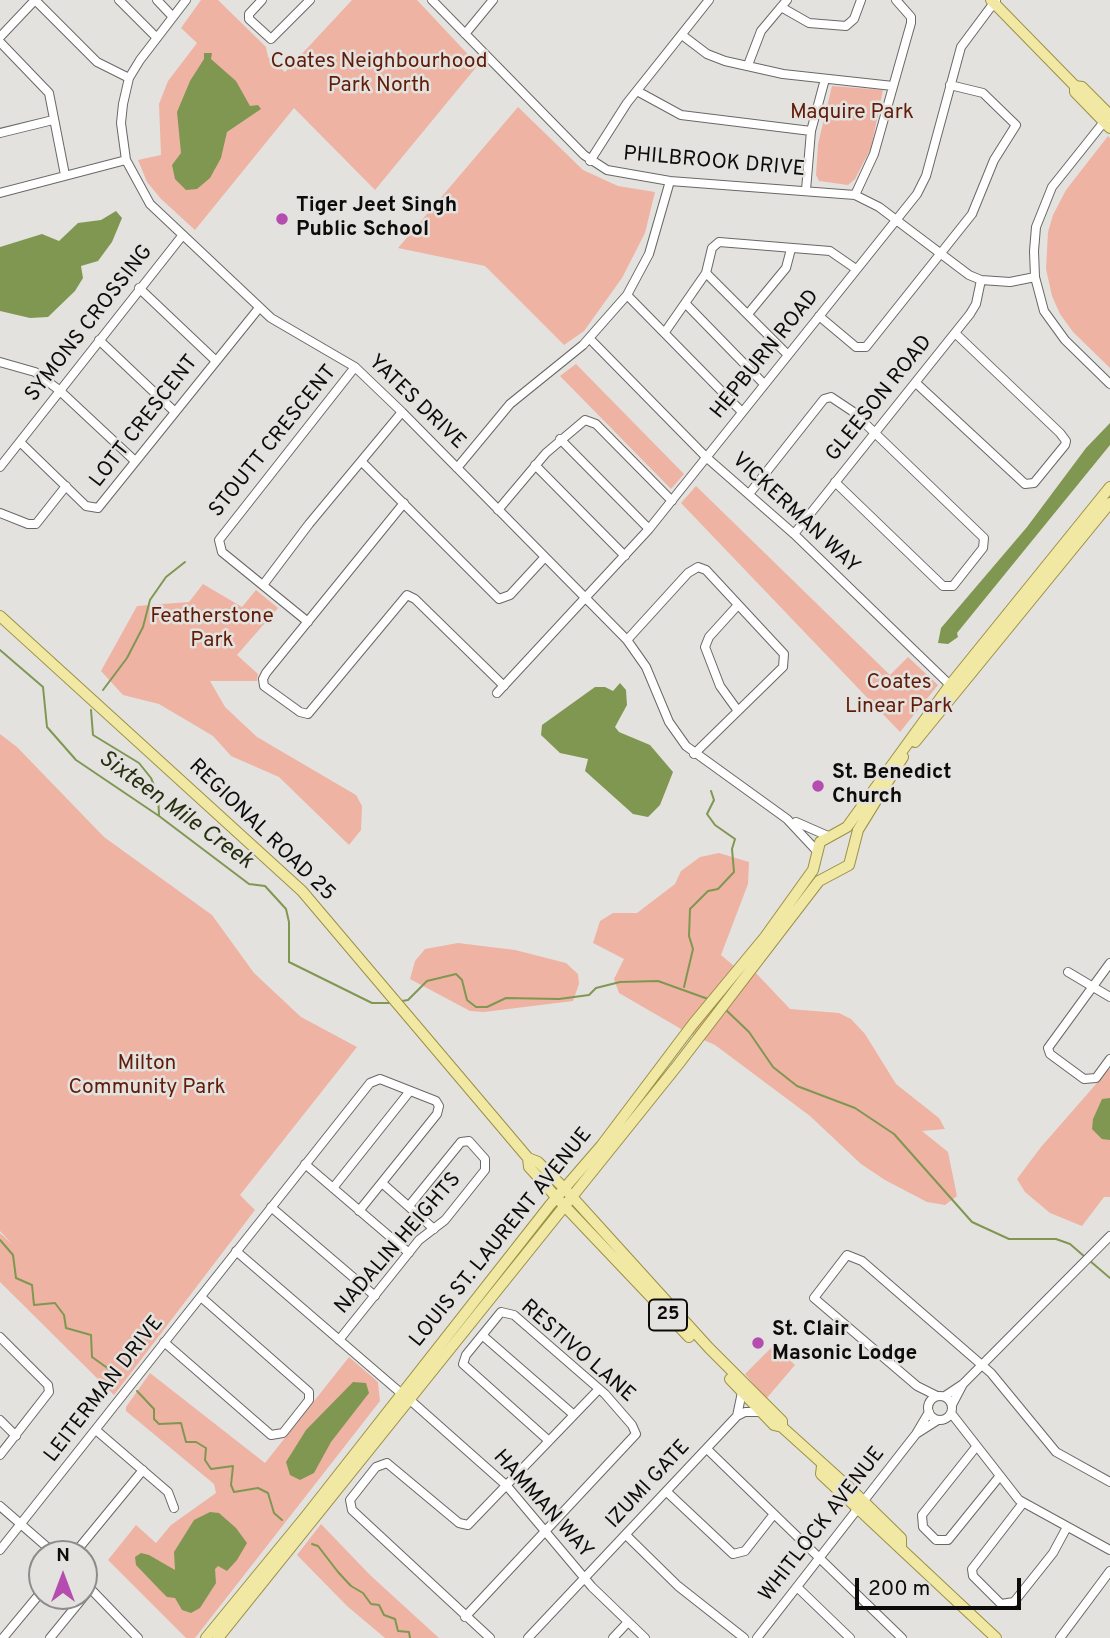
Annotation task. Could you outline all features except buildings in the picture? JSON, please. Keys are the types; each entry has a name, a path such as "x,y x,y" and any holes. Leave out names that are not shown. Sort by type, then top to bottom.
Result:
{"main road":[{"path":"993,1 1075,86 1075,92 1108,122"},
{"path":"1110,488 950,685 847,827 829,836 816,852 820,865 836,872 849,865 858,830 905,754 1110,503"},
{"name":"REGIONAL ROAD 25","path":"0,616 281,870 528,1158 529,1167 564,1197 782,1421 782,1427"},
{"path":"829,836 843,837 853,852"},
{"name":"LOUIS ST. LAURENT AVENUE","path":"218,1638 564,1197 664,1062 799,891 813,870 816,852"},
{"name":"LOUIS ST. LAURENT AVENUE","path":"564,1197 677,1066 819,881 836,872"},
{"name":"REGIONAL ROAD 25","path":"564,1197 761,1412 774,1425 782,1427 822,1466 829,1468 861,1506 901,1538 901,1547 996,1638"},
{"name":"LOUIS ST. LAURENT AVENUE","path":"205,1638 406,1397"}],"street":[{"path":"65,175 45,86 0,39 35,0 102,66 129,78"},
{"path":"119,0 157,38"},
{"path":"157,0 173,16"},
{"name":"YATES DRIVE","path":"186,0 129,78 121,123 125,160 150,204 259,308 284,327 355,367 586,598 627,640 646,667 673,729 694,754 787,819 829,836"},
{"path":"262,0 249,19 271,39 310,0"},
{"name":"PHILBROOK DRIVE","path":"432,0 590,161 619,174 670,181 855,195 879,207 940,256 982,280 1010,282 1035,277"},
{"path":"465,34 494,0"},
{"path":"590,161 636,91 709,0"},
{"path":"748,65 761,31 784,4 809,23 846,26 854,19 861,0"},
{"path":"855,195 874,154 911,19 896,0"},
{"name":"HEPBURN ROAD","path":"497,693 649,529 763,383 917,194 926,176 965,40 993,1"},
{"path":"682,35 707,54 748,65 825,79 893,86"},
{"path":"806,190 811,131 825,79"},
{"path":"819,316 856,347 866,347 972,214 994,160 1016,125 983,93 950,85"},
{"path":"636,91 681,115 811,131"},
{"path":"0,133 53,120"},
{"path":"1108,122 1052,187 1042,208 1036,227 1035,277 1044,312 1054,327 1110,384"},
{"path":"0,193 125,160"},
{"path":"457,468 510,404 589,338 627,295 649,254 662,218 670,181"},
{"name":"SYMONS CROSSING","path":"0,467 182,236"},
{"path":"665,332 706,273 712,248 719,242 835,253 856,269"},
{"path":"748,314 786,268 791,249"},
{"path":"706,273 787,354"},
{"name":"GLEESON ROAD","path":"794,534 955,333 976,304 982,280"},
{"path":"139,289 216,361"},
{"path":"627,295 742,412"},
{"path":"686,304 763,383"},
{"name":"LOTT CRESCENT","path":"20,442 86,506 98,508 259,308"},
{"path":"916,383 1025,484 1034,483 1065,445 1066,441 1060,433 955,333"},
{"name":"VICKERMAN WAY","path":"589,338 706,457 794,534 950,685"},
{"path":"99,340 174,412"},
{"path":"0,362 29,368 59,390 135,461"},
{"name":"STOUTT CRESCENT","path":"308,622 222,552 220,536 355,367"},
{"path":"749,494 827,397 836,399 852,411 984,538 983,548 953,586 943,586 835,482"},
{"path":"263,585 309,524 402,412"},
{"path":"498,510 535,465 560,439 583,421 593,421 672,501"},
{"path":"560,439 649,529"},
{"path":"362,462 499,599 510,595 545,557"},
{"path":"535,465 625,556"},
{"path":"0,513 28,524 36,524 66,486"},
{"path":"404,503 263,680 268,689 300,712 308,714 407,595 415,599 503,686"},
{"path":"627,640 695,568 706,570 786,659 783,667 694,754"},
{"path":"738,605 705,645 720,687 738,710"},
{"name":"YATES DRIVE","path":"787,819 816,852"},
{"path":"1110,963 1048,1048 1050,1054 1084,1079 1096,1078 1110,1059"},
{"path":"1068,972 1110,997"},
{"name":"LEITERMAN DRIVE","path":"0,1550 373,1080 380,1079 410,1091"},
{"path":"333,1188 410,1091 436,1101 438,1112 359,1211"},
{"name":"NADALIN HEIGHTS","path":"340,1340 409,1253 434,1229 485,1170 485,1159 472,1144 465,1141 459,1143 409,1206"},
{"path":"305,1164 409,1253"},
{"path":"382,1183 434,1229"},
{"path":"271,1207 375,1296"},
{"path":"951,1409 963,1384 981,1364 1110,1236"},
{"name":"HAMMAN WAY","path":"236,1251 507,1486 584,1578 645,1638"},
{"path":"1110,1482 1056,1452 1001,1383 856,1256 847,1255 814,1298 917,1386 941,1396 963,1432 1023,1503 1110,1550"},
{"path":"164,1342 271,1434 283,1433 309,1400 307,1389 201,1297"},
{"name":"RESTIVO LANE","path":"465,1617 636,1434 632,1424 599,1389 510,1312 498,1315 464,1358 465,1368 549,1441"},
{"path":"482,1335 574,1415"},
{"path":"0,1336 49,1388 48,1396 0,1455"},
{"path":"941,1396 963,1384"},
{"path":"917,1386 928,1408 940,1420 963,1432"},
{"path":"490,1638 352,1510 350,1500 376,1467 387,1463 465,1525 471,1524 599,1389"},
{"path":"737,1416 742,1392"},
{"name":"WHITLOCK AVENUE","path":"757,1638 916,1434 928,1408 941,1396"},
{"name":"WHITLOCK AVENUE","path":"916,1434 940,1420 951,1409"},
{"path":"737,1416 745,1412 761,1412"},
{"name":"IZUMI GATE","path":"528,1638 737,1416"},
{"path":"0,1420 16,1436"},
{"path":"97,1431 168,1492 174,1508"},
{"path":"976,1447 922,1515 923,1527 936,1540 948,1539 999,1477"},
{"path":"707,1449 902,1638"},
{"path":"86,1540 143,1471"},
{"path":"667,1492 733,1554 745,1551 774,1514"},
{"path":"1023,1503 972,1569 973,1576 1001,1604 1014,1602 1053,1553 1067,1527"},
{"path":"0,1506 39,1540"},
{"path":"626,1535 678,1586 744,1638"},
{"path":"1060,1638 1110,1571"},
{"path":"797,1587 850,1638"},
{"path":"98,1597 140,1638"},
{"path":"3,1638 28,1608"},
{"path":"53,1637 71,1610"},
{"path":"613,1638 628,1622"}],"green space":[{"name":"Coates Neighbourhood Park North","path":"201,0 218,0 266,47 268,57 285,72 352,0 417,0 478,65 375,190 294,108 195,230 161,199 147,182 138,160 161,155 159,104 168,81 197,43 181,28"},
{"name":"Maquire Park","path":"832,86 883,90 871,148 855,179 848,185 819,181 816,175 818,144"},
{"path":"518,107 583,170 618,186 655,192 645,233 622,278 584,331 564,345 485,266 398,248"},
{"path":"1108,136 1110,368 1073,332 1060,314 1052,296 1046,269 1048,232 1053,215 1066,190"},
{"path":"576,364 684,474 671,489 560,376"},
{"name":"Coates Linear Park","path":"696,486 890,675 908,657 938,685 900,732 681,503"},
{"name":"Featherstone Park","path":"203,584 242,607 256,590 278,608 237,655 258,674 257,681 210,681 225,707 257,737 356,795 362,806 361,830 349,845 279,777 231,756 213,736 159,704 123,695 101,671 137,606 189,602"},
{"name":"Milton Community Park","path":"0,734 17,747 104,837 212,915 254,973 301,1017 357,1047 240,1195 255,1210 114,1395 0,1282 0,1233 12,1244 0,1231"},
{"path":"719,853 749,862 748,884 721,955 734,966 755,972 790,1009 839,1013 851,1019 865,1034 896,1084 939,1118 945,1129 922,1131 948,1152 957,1196 945,1205 927,1202 885,1180 861,1164 810,1116 715,1045 688,1033 619,993 614,979 624,959 593,943 600,921 613,913 637,913 675,884 681,871 700,857"},
{"path":"458,943 515,950 566,963 578,974 579,984 573,1001 484,1012 470,1011 410,979 415,961 425,949"},
{"path":"1110,1068 1110,1197 1104,1197 1082,1226 1050,1213 1025,1192 1017,1179 1041,1147"},
{"path":"774,1345 795,1365 766,1399 745,1374"},
{"path":"349,1357 378,1382 380,1401 195,1638 186,1638 108,1560 136,1525 156,1543 171,1525 216,1493 214,1484 126,1411 126,1407 150,1373 265,1463"},
{"path":"321,1524 370,1575 439,1638 385,1638 347,1606 297,1555"}],"shaded area":[{"path":"204,53 212,53 211,59 236,81 250,106 258,105 261,109 227,132 221,158 210,178 197,189 186,190 175,179 172,165 181,153 177,112 190,81 204,59"},
{"path":"116,211 122,218 112,242 98,261 81,266 83,278 75,291 48,317 30,318 0,311 0,247 42,234 59,241 78,223 101,220"},
{"path":"1110,423 1110,445 957,633 958,637 948,644 938,643 941,628 1027,527 1086,448"},
{"path":"620,683 626,690 627,705 615,727 619,732 650,745 673,772 660,805 648,817 633,814 585,771 588,759 560,753 541,735 542,725 595,687 605,687 613,691"},
{"path":"1110,1098 1110,1140 1102,1139 1092,1129 1093,1119 1102,1099"},
{"path":"353,1382 366,1383 369,1393 331,1442 314,1473 300,1480 290,1475 286,1462 306,1430"},
{"path":"210,1512 219,1513 236,1528 247,1543 227,1571 218,1566 215,1569 216,1583 200,1608 191,1613 182,1610 175,1598 167,1597 158,1588 136,1565 135,1557 141,1553 149,1555 175,1570 174,1552 194,1520"}],"waterway":[{"path":"103,690 127,658 143,627 150,600 166,577 185,562"},
{"name":"Sixteen Mile Creek","path":"0,650 43,687 47,727 76,760 159,816 249,884 265,886 286,909 289,922 289,962 372,1003 390,1003"},
{"path":"91,710 93,735 139,763 151,778 158,795 159,815"},
{"path":"684,987 693,949 689,936 690,909 708,891 718,889 734,872 732,849 735,839 715,825 707,814 714,800 711,791"},
{"name":"Sixteen Mile Creek","path":"402,1001 408,1000 427,981 456,974 462,980 467,1000 476,1007 487,1007 506,998 559,999 589,995 596,988 620,982 658,981 708,999"},
{"name":"Sixteen Mile Creek","path":"725,1009 749,1032 773,1067 797,1086 855,1108 894,1134 972,1222 1009,1239 1056,1239 1070,1244 1085,1257"},
{"path":"0,1240 13,1255 16,1278 32,1285 34,1305 55,1303 64,1315 66,1328 91,1335 92,1357 120,1377"},
{"name":"Sixteen Mile Creek","path":"1090,1261 1110,1278"},
{"path":"137,1391 154,1409 154,1419 159,1424 181,1423 186,1442 196,1442 206,1448 205,1460 211,1469 233,1466 231,1485 234,1492 258,1488 268,1493 274,1513 282,1520"},
{"path":"312,1544 318,1546 351,1586 363,1593 371,1604 379,1605 384,1615 395,1619 398,1631 409,1632 410,1638"}],"place":[{"name":"Tiger Jeet Singh Public School","path":"282,219"},
{"name":"St. Benedict Church","path":"818,786"},
{"name":"St. Clair Masonic Lodge","path":"758,1343"}]}
